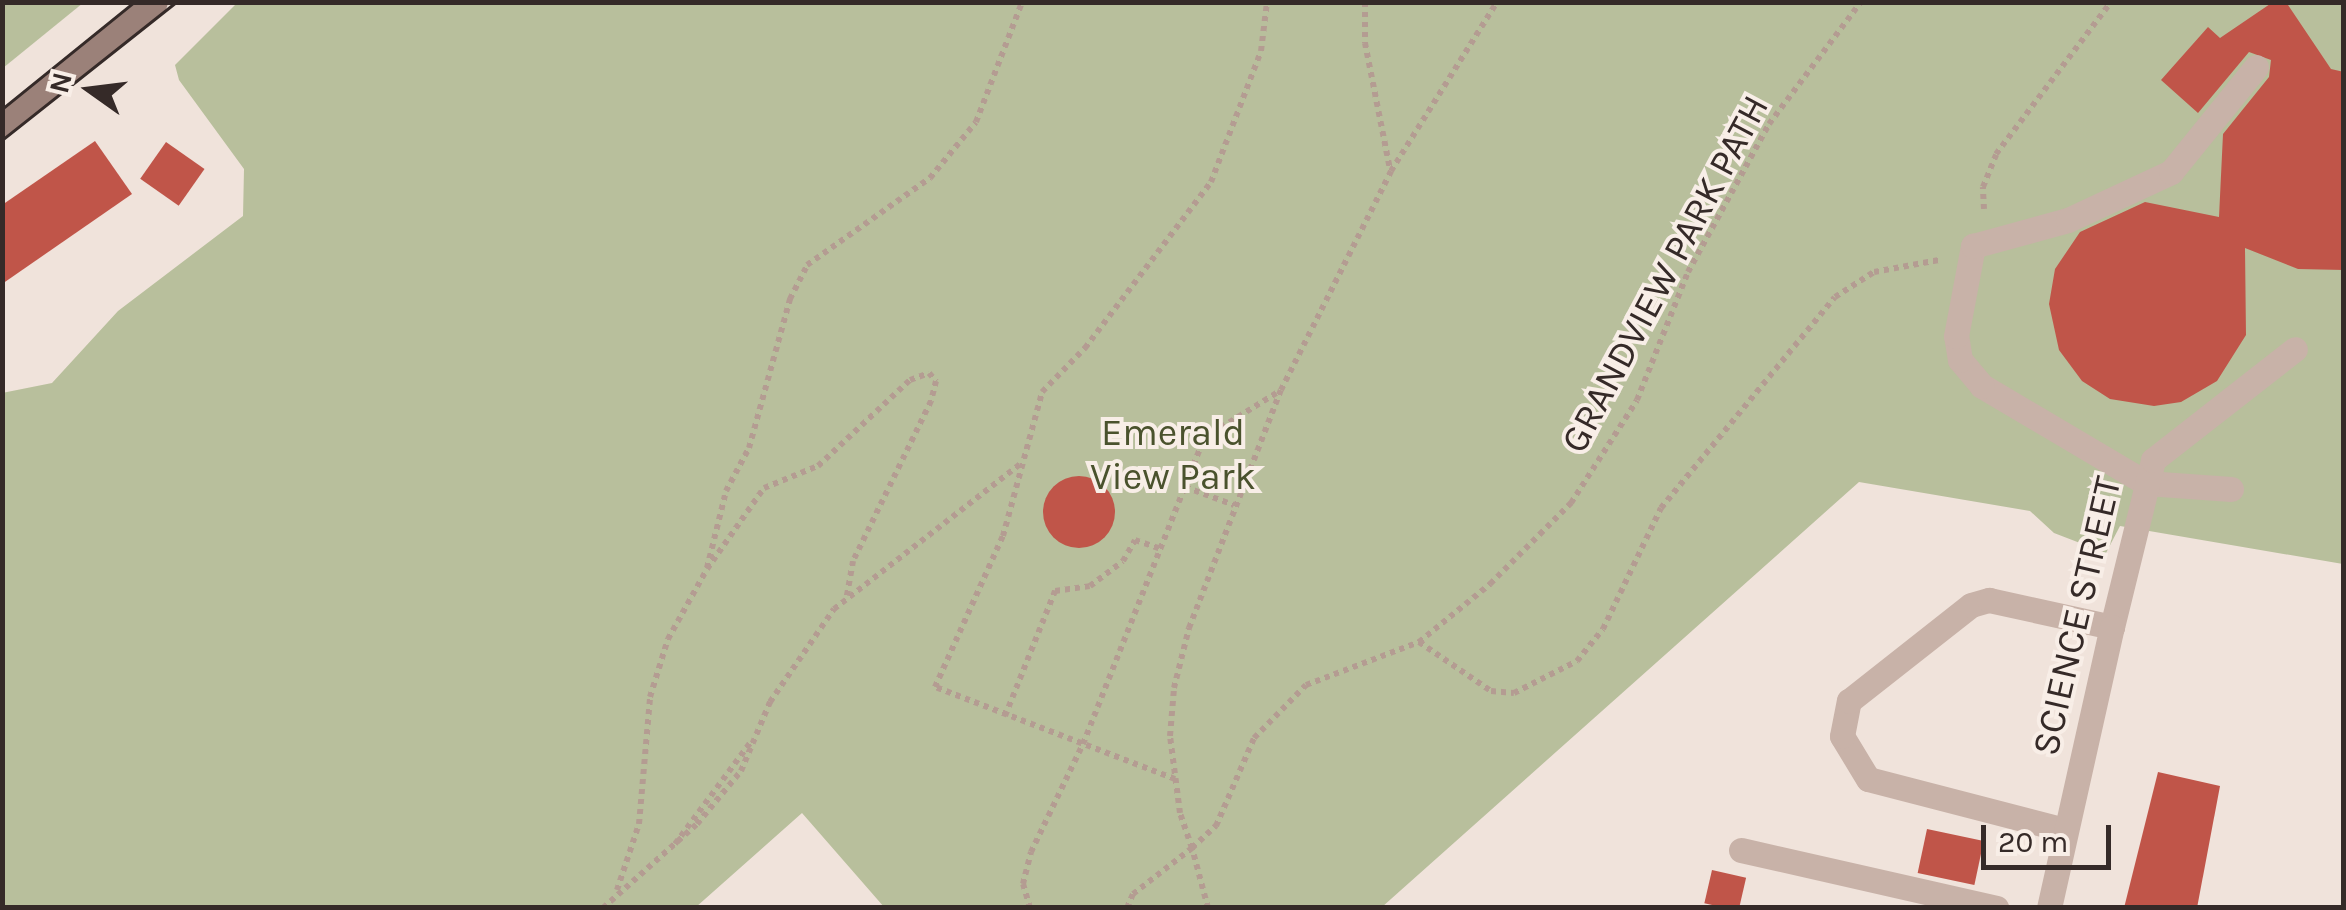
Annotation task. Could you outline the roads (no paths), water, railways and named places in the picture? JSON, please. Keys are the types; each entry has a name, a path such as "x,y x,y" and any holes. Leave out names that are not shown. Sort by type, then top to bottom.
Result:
{"main road":[{"path":"2,125 155,2"}],"street":[{"path":"2230,489 2150,471 1982,386 1960,360 1961,288 1973,246 2068,220 2171,172 2256,67"},
{"path":"2150,471 2295,349"},
{"name":"SCIENCE STREET","path":"2050,908 2150,471"},
{"path":"2066,830 1868,779 1842,736 1849,700 1970,605 1989,600 2112,627"},
{"path":"1740,850 1997,908"}],"tram line":[{"path":"2,109 134,2"},
{"path":"2,140 176,2"}],"park label":[{"name":"Emerald View Park","path":"1173,454"}]}
